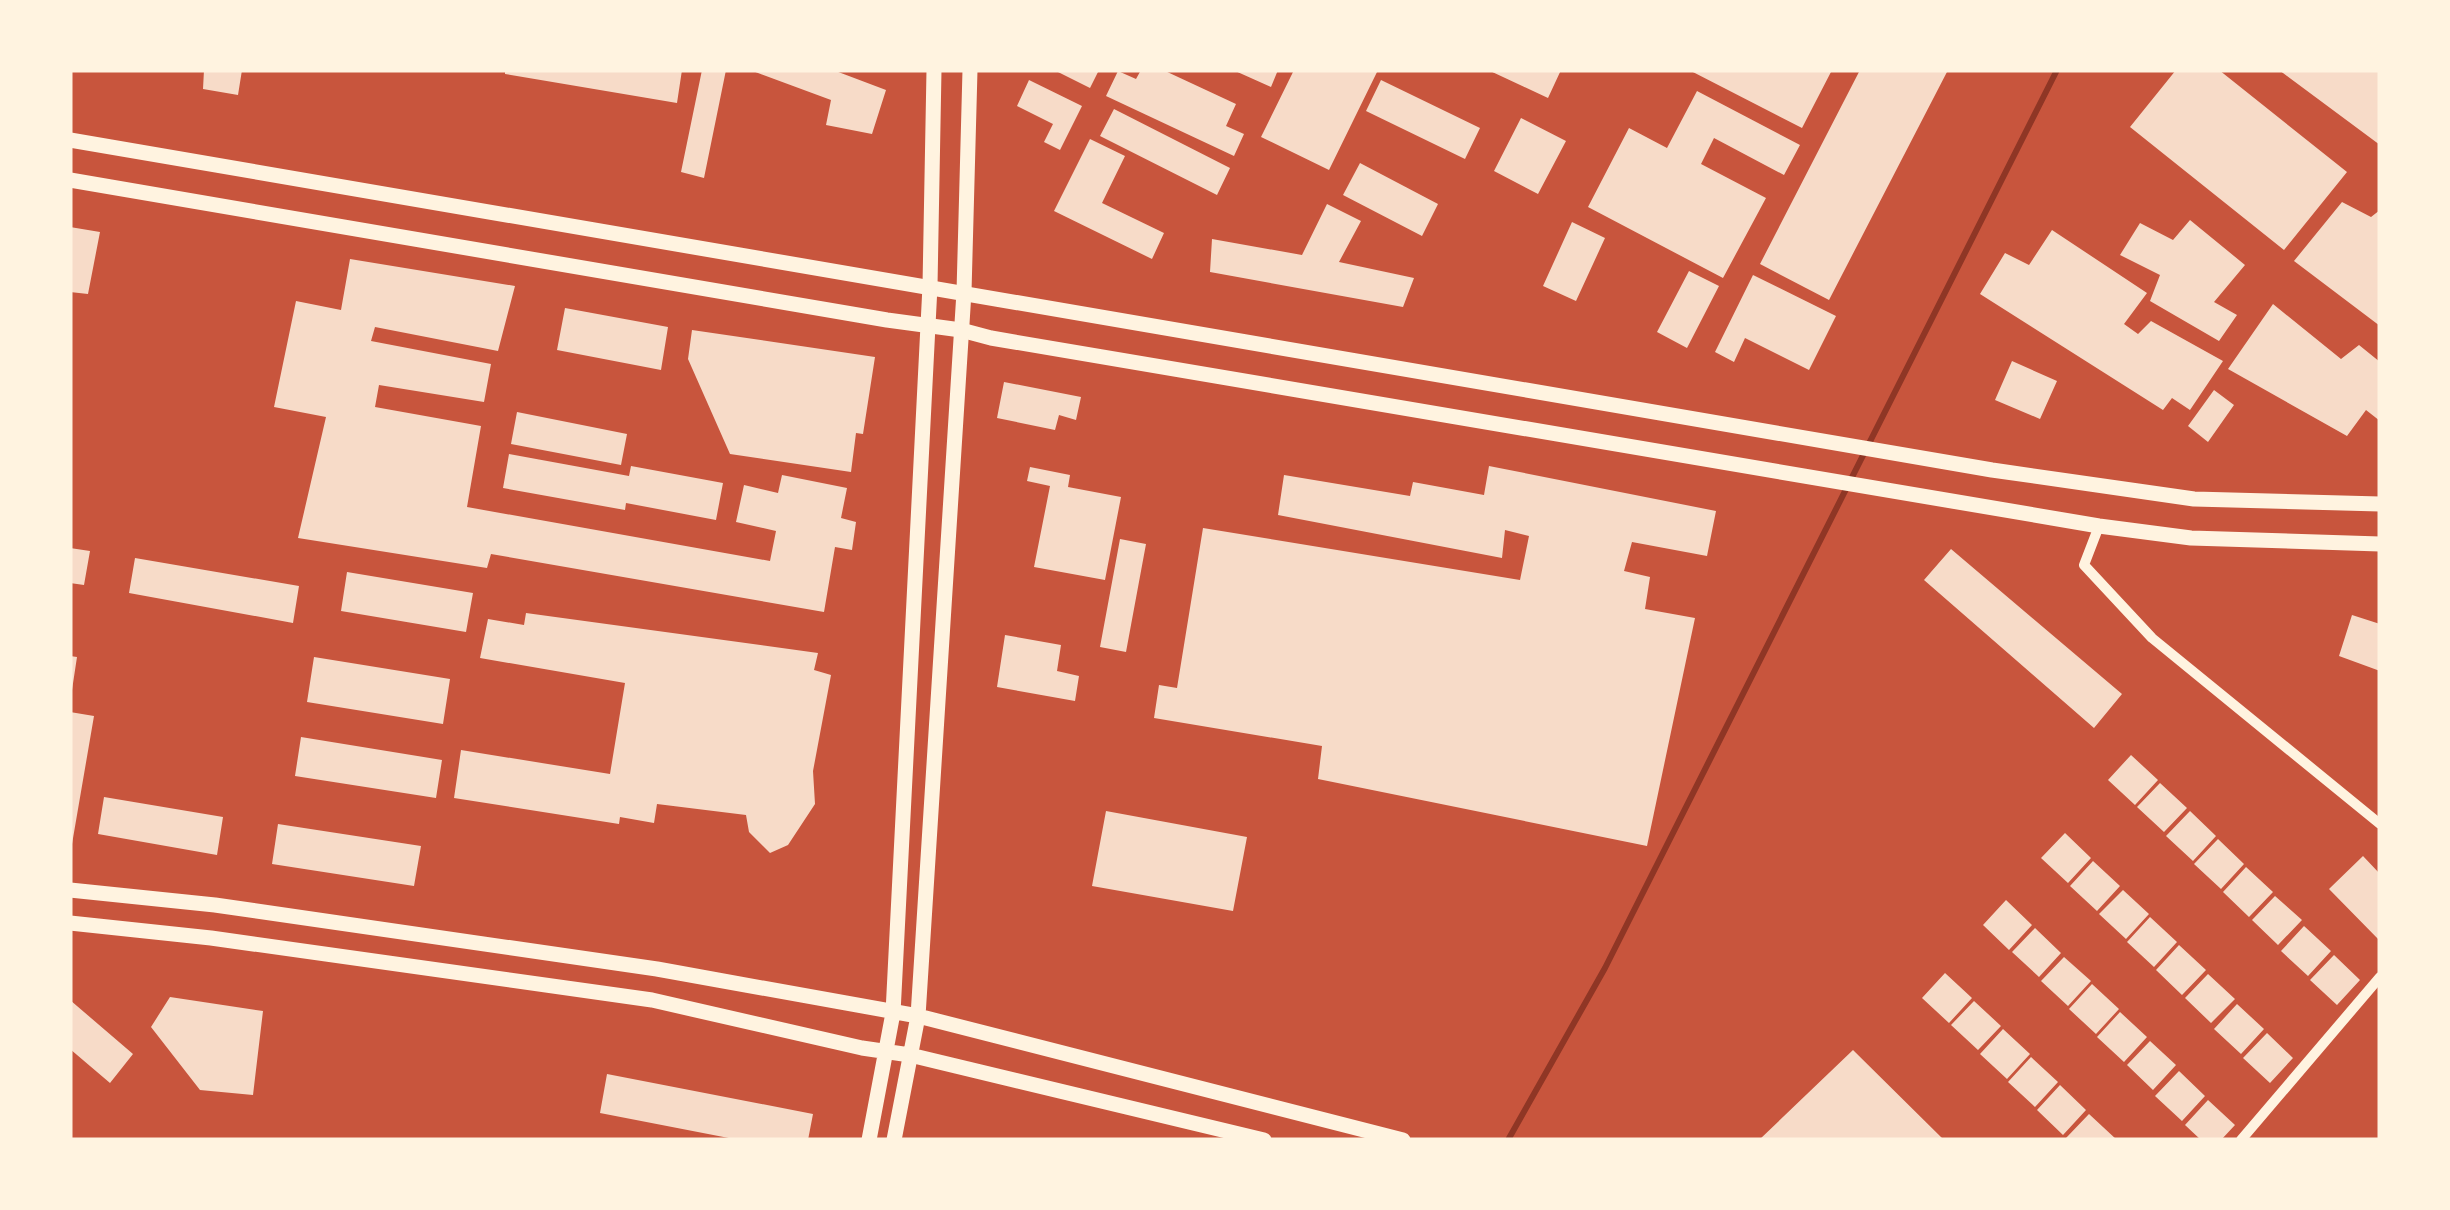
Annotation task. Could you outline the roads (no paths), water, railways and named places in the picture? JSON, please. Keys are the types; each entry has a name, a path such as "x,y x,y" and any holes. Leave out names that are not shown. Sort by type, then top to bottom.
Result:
{"main road":[{"path":"869,1140 893,1013 930,286 934,70"},
{"path":"894,1140 918,1016 962,330 970,70"},
{"path":"70,140 1894,453 2194,499 2380,504"},
{"path":"70,180 2099,526 2190,538 2380,544"},
{"path":"70,890 215,906 657,969 918,1016 1403,1140"},
{"path":"70,923 211,938 652,1000 910,1055 1264,1140"}],"street":[{"path":"2099,526 2084,565 2152,638 2380,824"},
{"path":"2241,1140 2380,977"}],"waterway":[{"path":"1508,1140 1605,968 2057,70"}]}
